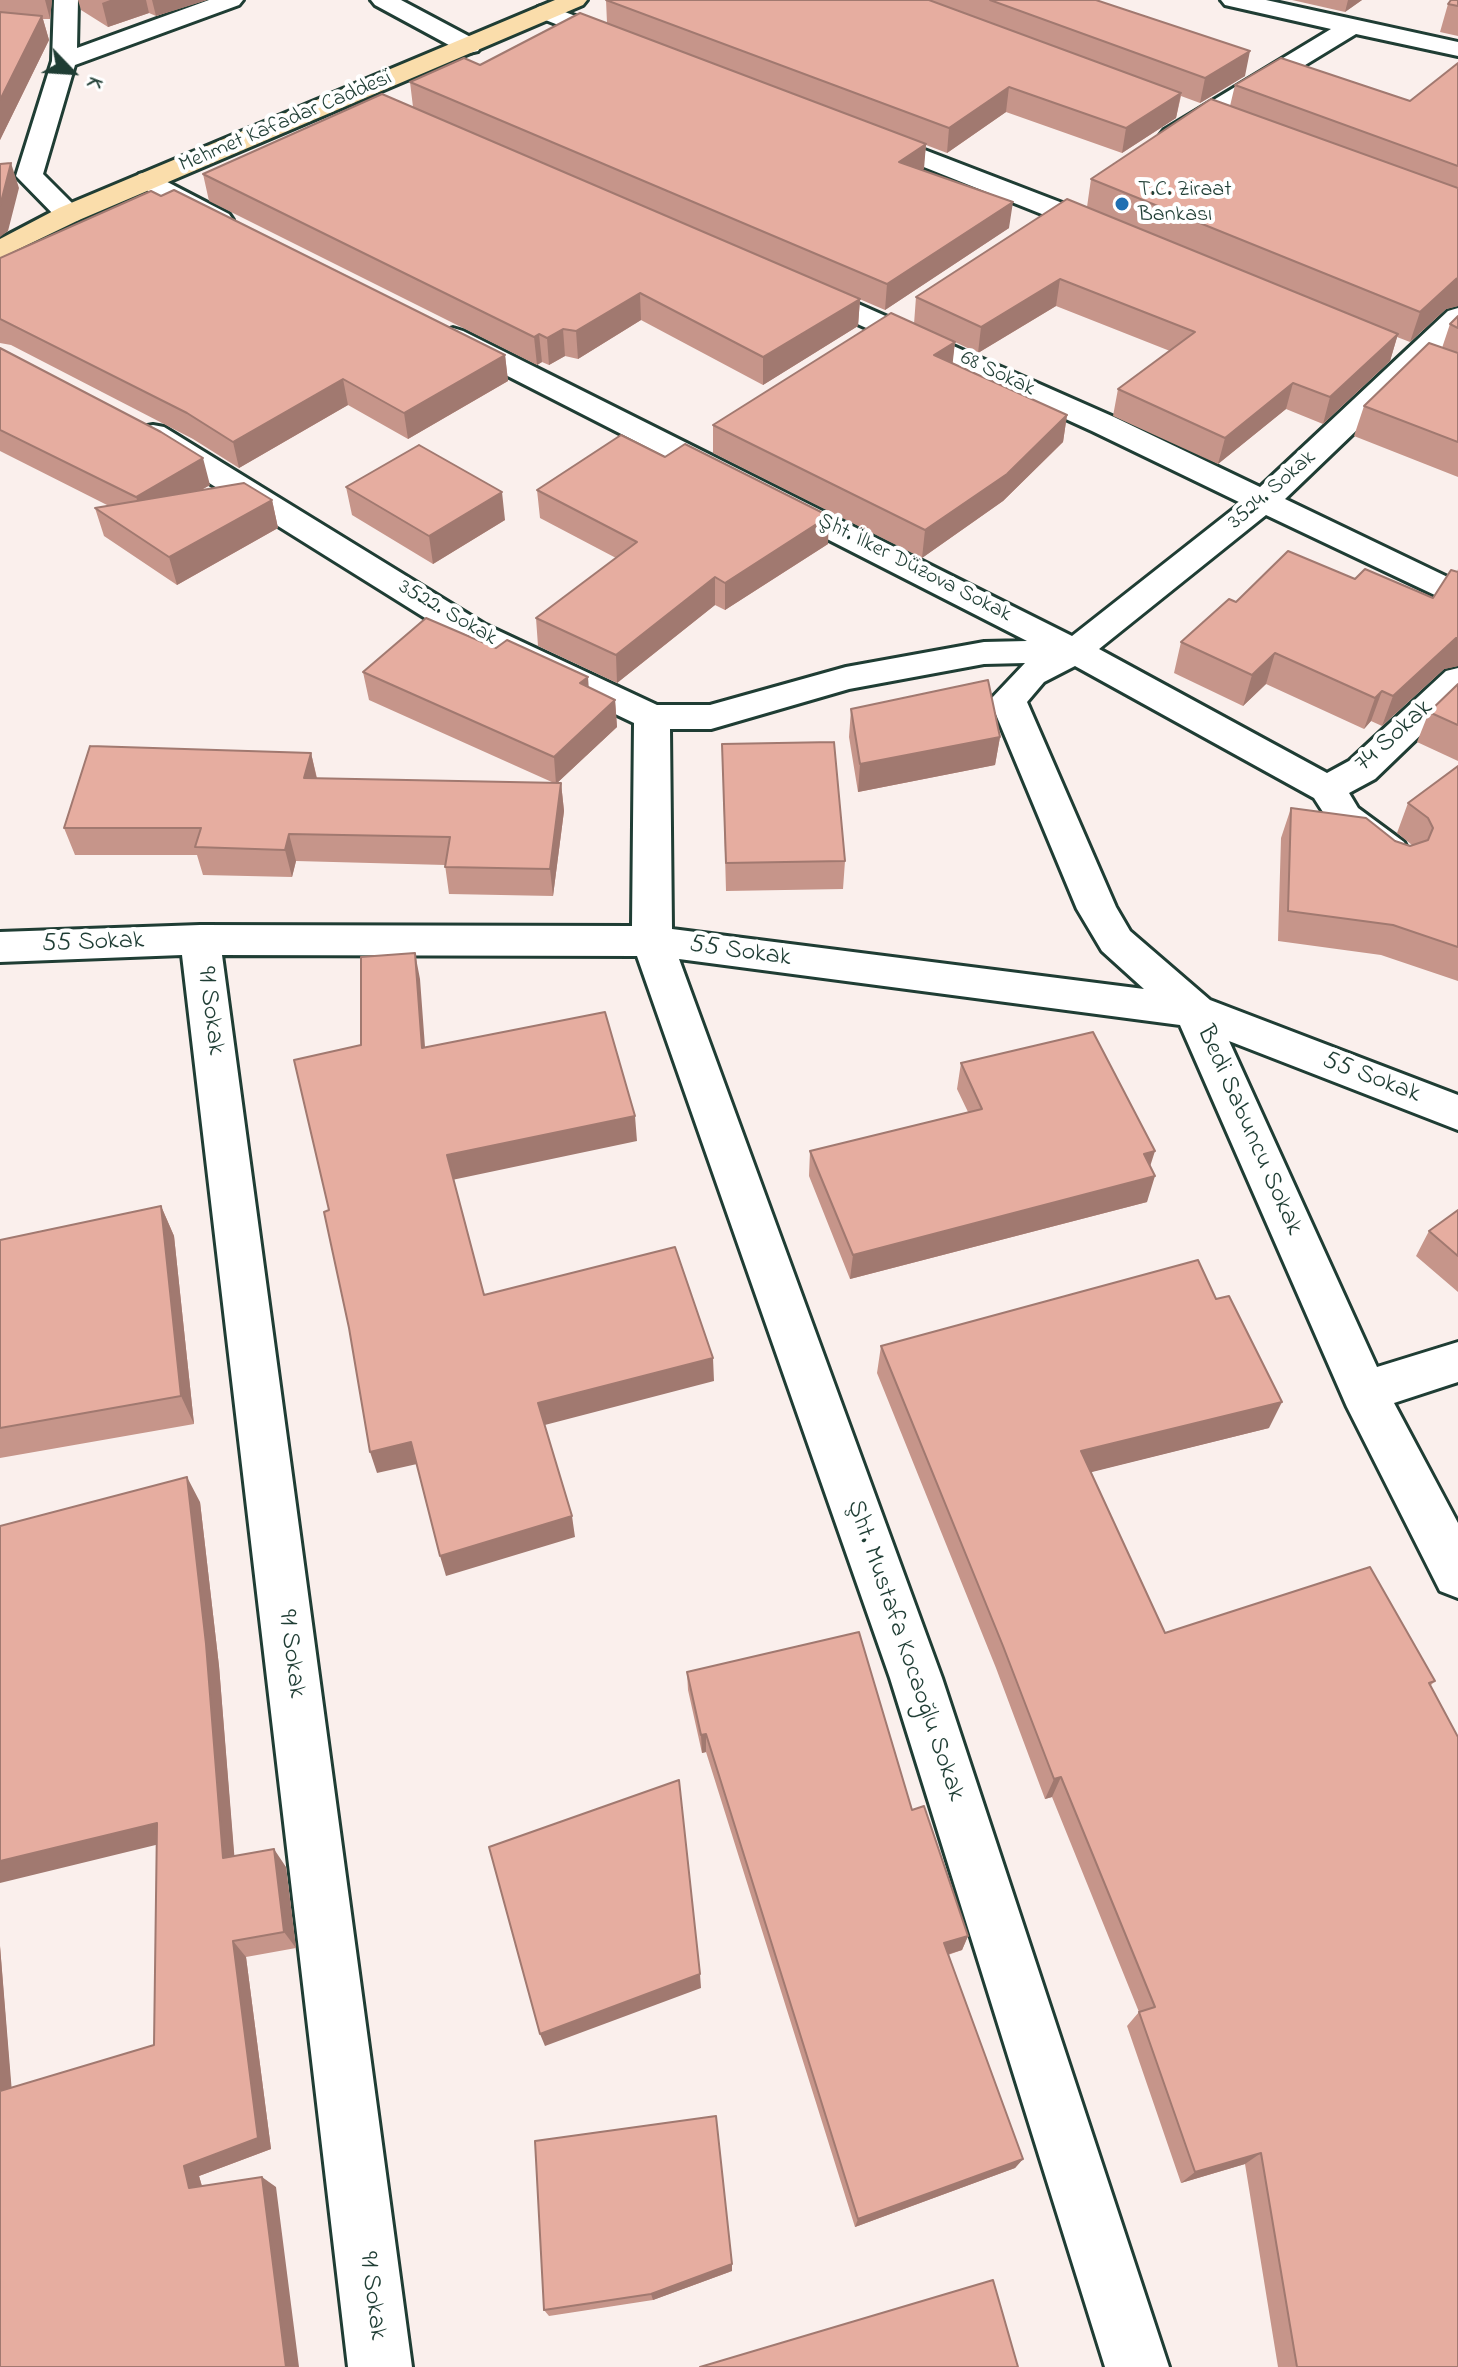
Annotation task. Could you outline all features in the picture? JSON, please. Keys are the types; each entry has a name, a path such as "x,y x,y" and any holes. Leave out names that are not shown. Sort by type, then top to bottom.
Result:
{"main road":[{"name":"Mehmet Kafadar Caddesi","path":"0,250 69,214 575,0"}],"street":[{"path":"29,176 64,61 51,29 66,0"},
{"path":"64,61 231,0"},
{"path":"383,0 469,46"},
{"path":"1233,0 1458,49"},
{"path":"546,12 649,52"},
{"path":"1150,149 1352,26"},
{"path":"354,94 383,107"},
{"path":"1173,104 1231,126"},
{"path":"839,125 1130,239"},
{"path":"0,174 29,176 69,214"},
{"path":"148,180 174,198 244,233"},
{"path":"1032,227 1084,192"},
{"name":"68 Sokak","path":"772,275 1103,424 1458,595"},
{"path":"862,340 914,307"},
{"name":"3524. Sokak","path":"1075,651 1263,502 1458,317"},
{"name":"Şht. İlker Düzova Sokak","path":"428,324 695,444 1327,789 1345,817 1399,859"},
{"name":"3522. Sokak","path":"126,420 181,449 474,633 652,717 711,717 846,678 984,653 1075,651"},
{"name":"Bedi Sabuncu Sokak","path":"1075,651 1032,674 1008,700 1097,909 1109,930 1116,941 1195,1011 1364,1392 1458,1574"},
{"name":"74 Sokak","path":"1327,789 1362,770 1458,679"},
{"name":"Şht. Mustafa Kocaoğlu Sokak","path":"652,717 652,941 916,1678 1137,2367"},
{"name":"55 Sokak","path":"0,947 200,940 652,941 1195,1011 1458,1113"},
{"name":"91 Sokak","path":"200,940 380,2367"},
{"path":"1364,1392 1458,1362"}],"building":[{"path":"606,0 929,0 1181,93 1126,128 1009,87 949,128"},
{"path":"990,0 1096,0 1250,51 1205,78"},
{"path":"1451,0 1458,0 1458,6 1448,4"},
{"path":"0,12 42,16 0,100"},
{"path":"580,13 926,144 899,162 1013,202 887,284 410,82 464,58 480,65"},
{"path":"1281,58 1410,101 1458,63 1458,166 1235,85"},
{"path":"382,94 860,299 763,357 640,293 576,331 563,329 547,338 539,334 534,337 203,174"},
{"path":"1211,99 1458,188 1458,278 1420,312 1091,179"},
{"path":"11,163 0,206 0,164"},
{"path":"174,190 505,355 404,413 343,379 233,442 187,413 0,319 0,258 151,191 161,196"},
{"path":"1067,199 1398,334 1330,397 1293,383 1225,438 1118,389 1195,332 1060,279 981,327 916,297"},
{"path":"891,313 955,342 934,355 1067,415 1007,474 925,530 713,425"},
{"path":"1458,316 1458,328 1450,324"},
{"path":"1429,343 1458,353 1458,442 1364,406"},
{"path":"0,348 161,432 203,458 136,497 0,430"},
{"path":"621,435 665,457 685,444 829,516 725,583 715,577 616,655 536,618 637,542 537,490"},
{"path":"419,445 502,492 429,536 346,487"},
{"path":"244,483 272,500 169,557 95,508"},
{"path":"1288,551 1355,579 1365,569 1433,598 1451,570 1458,572 1458,638 1393,696 1382,691 1375,698 1275,653 1252,675 1181,642 1229,599 1236,602"},
{"path":"426,618 496,648 507,640 588,677 580,683 615,700 554,757 363,672"},
{"path":"988,680 1000,737 860,764 851,709"},
{"path":"1458,684 1458,725 1429,712"},
{"path":"834,742 845,861 726,863 722,744"},
{"path":"90,746 311,753 304,778 561,783 550,869 445,867 450,837 289,834 285,850 195,847 201,828 64,828"},
{"path":"1458,766 1458,947 1393,925 1288,911 1291,808 1366,818 1395,841 1410,846 1428,840 1433,828 1428,818 1408,803"},
{"path":"415,953 422,1048 605,1012 635,1116 447,1155 484,1295 675,1247 713,1358 538,1403 572,1516 440,1556 411,1442 370,1452 349,1328 324,1212 329,1210 294,1060 361,1045 361,957"},
{"path":"1093,1032 1155,1151 1144,1154 1155,1176 853,1255 810,1151 982,1109 961,1063"},
{"path":"161,1206 181,1396 0,1428 0,1240"},
{"path":"1458,1210 1458,1256 1429,1231"},
{"path":"1198,1260 1216,1299 1229,1296 1282,1402 1081,1451 1165,1633 1370,1567 1435,1681 1429,1683 1458,1737 1458,2367 1297,2367 1261,2153 1195,2172 1139,2012 1155,2007 1061,1777 1054,1779 881,1346"},
{"path":"187,1477 206,1644 223,1858 274,1849 284,1932 233,1941 258,2138 184,2166 189,2188 262,2177 286,2367 0,2367 0,2091 154,2045 157,1823 0,1861 0,1526"},
{"path":"859,1632 912,1810 924,1806 968,1936 944,1943 1023,2159 858,2219 706,1734 701,1735 687,1672"},
{"path":"679,1780 700,1974 540,2034 489,1847"},
{"path":"716,2116 732,2264 651,2294 544,2310 535,2141"},
{"path":"993,2280 1018,2367 700,2367"}],"place":[{"name":"T.C. Ziraat Bankası","path":"1122,204"}]}
